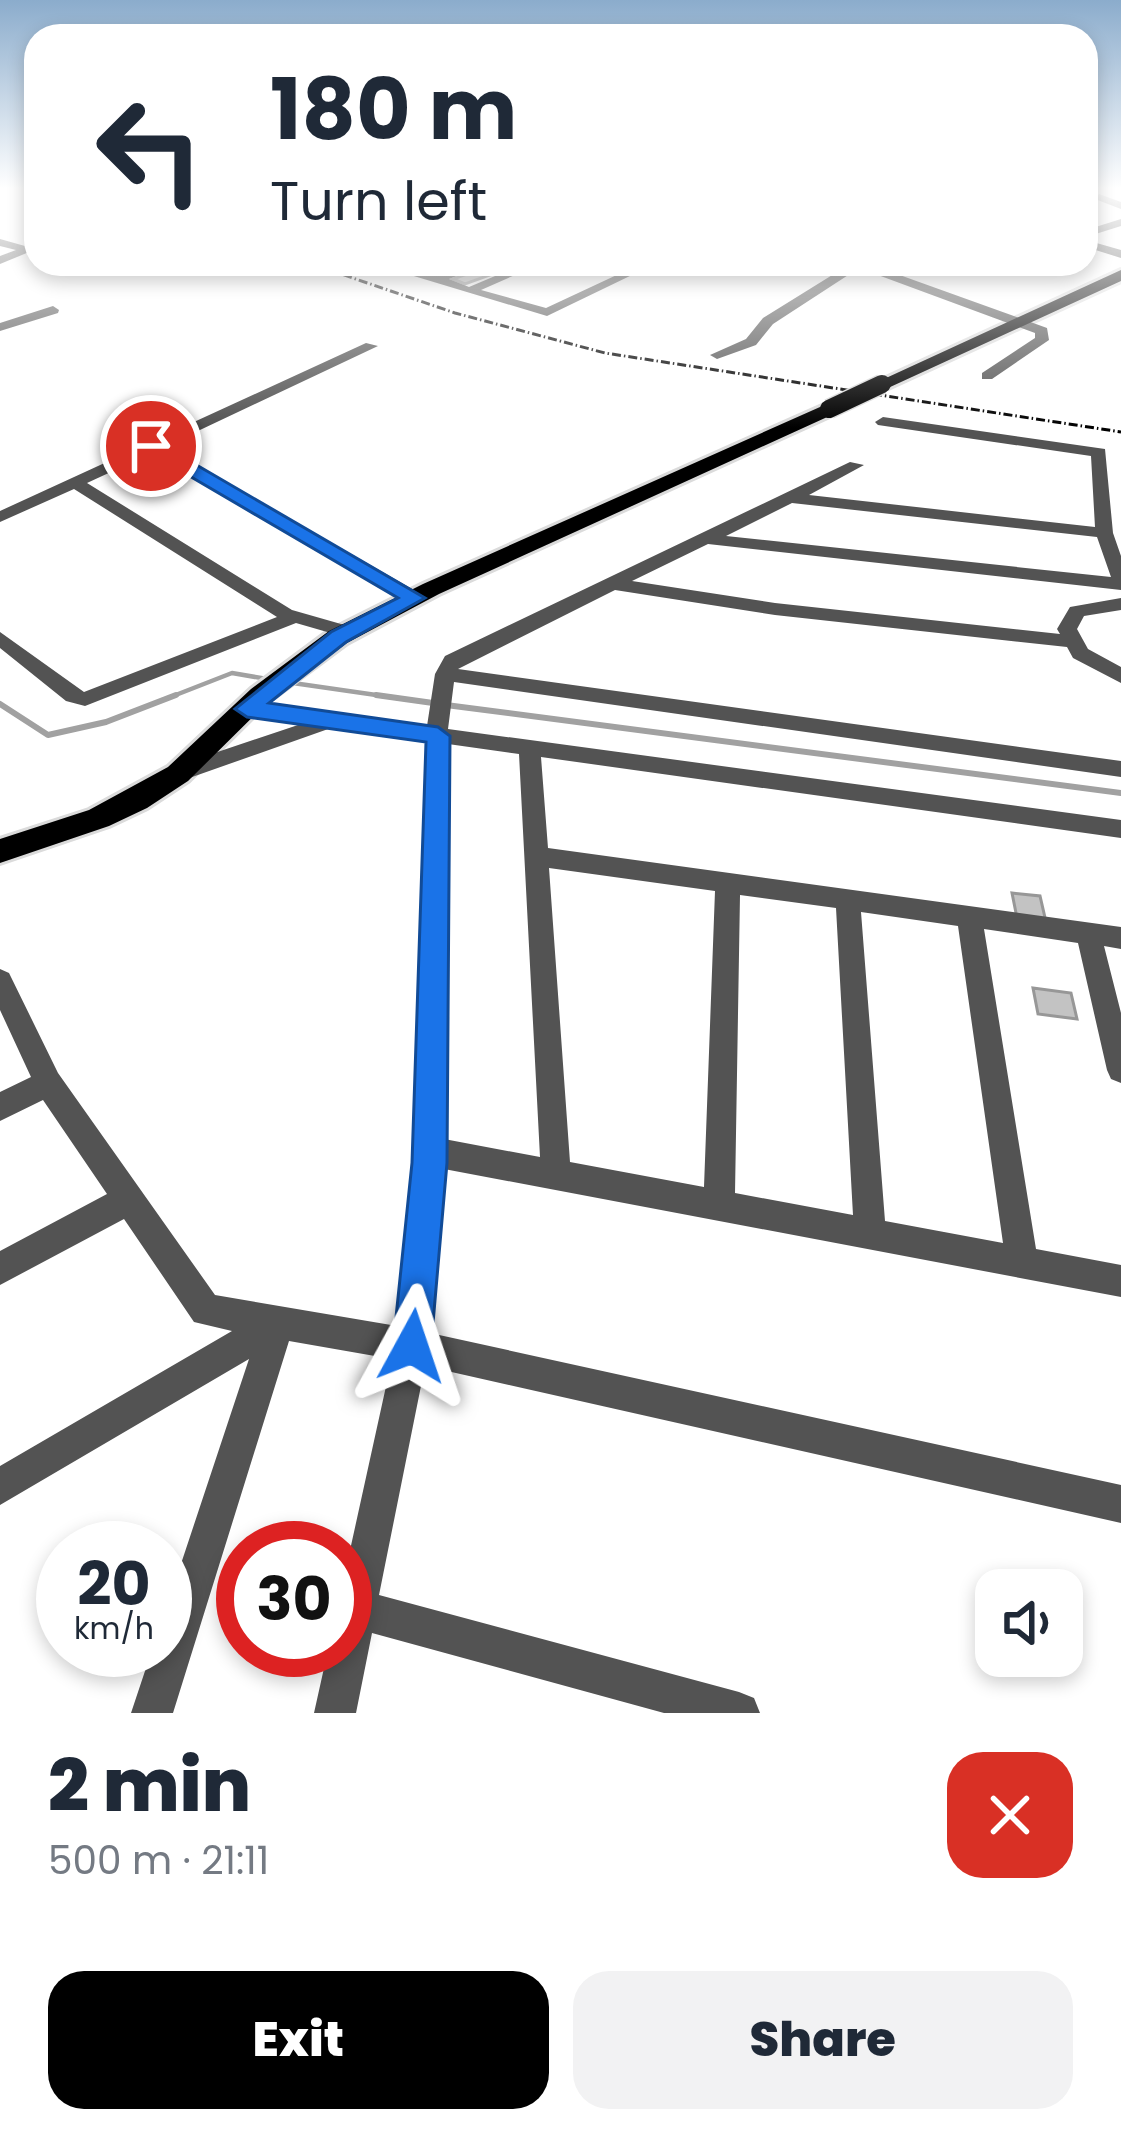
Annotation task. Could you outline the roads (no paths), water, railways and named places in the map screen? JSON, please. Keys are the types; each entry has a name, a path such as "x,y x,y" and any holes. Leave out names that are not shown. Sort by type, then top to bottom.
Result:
{"main road":[{"path":"0,850 99,818 178,774 254,702 343,634 1121,275"}],"street":[{"path":"422,276 506,305 548,312 624,276"},
{"path":"438,280 449,276"},
{"path":"469,290 504,276"},
{"path":"717,355 751,342 768,321 839,276"},
{"path":"892,276 1042,332 1042,340 987,376"},
{"path":"0,327 53,310"},
{"path":"0,517 371,346"},
{"path":"706,539 1121,583 1105,533 1099,452 884,422"},
{"path":"151,446 414,598"},
{"path":"448,668 856,465"},
{"path":"74,482 292,618 343,634"},
{"path":"790,498 1105,533"},
{"path":"613,584 775,609 1070,641 1094,664 1121,676"},
{"path":"1070,641 1069,619 1077,610 1121,604"},
{"path":"0,638 73,696 85,699 292,618"},
{"path":"372,1537 412,1346 429,1151 438,732 448,668"},
{"path":"448,668 1121,769"},
{"path":"254,702 331,721 438,732 530,751 640,761 1121,829"},
{"path":"178,774 331,721"},
{"path":"530,751 556,1174"},
{"path":"534,856 1121,938"},
{"path":"719,1206 728,885"},
{"path":"848,902 870,1234"},
{"path":"969,914 1022,1263"},
{"path":"1089,936 1121,1070"},
{"path":"0,981 48,1083 206,1310 412,1346 1121,1504"},
{"path":"0,1107 48,1083"},
{"path":"429,1151 1121,1281"},
{"path":"0,1269 129,1199"},
{"path":"0,1487 278,1323"},
{"path":"152,1713 278,1323"},
{"path":"372,1613 739,1713"},
{"path":"335,1713 343,1677"}],"waterway":[{"path":"168,698 232,673 273,680"},
{"path":"286,682 383,696"},
{"path":"0,704 48,735 106,722 176,695"},
{"path":"376,695 383,696"},
{"path":"383,696 433,703"},
{"path":"383,696 397,698"},
{"path":"446,705 1121,793"}],"railway":[{"path":"347,276 455,313 605,353 1121,432"}]}
